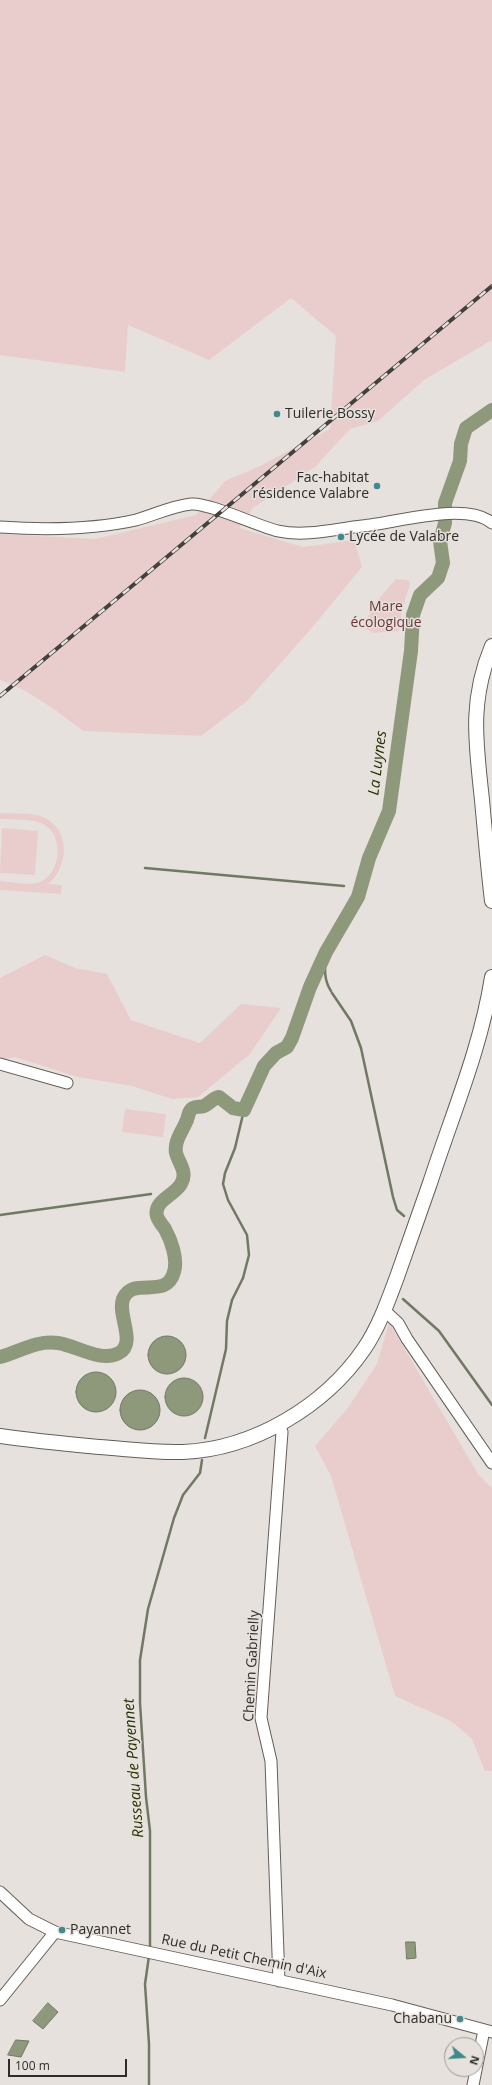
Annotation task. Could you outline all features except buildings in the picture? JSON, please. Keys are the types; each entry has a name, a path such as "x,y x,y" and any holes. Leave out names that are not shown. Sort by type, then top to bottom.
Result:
{"main road":[{"path":"492,646 484,665 476,706 476,743 492,900"},
{"path":"483,812 483,718 486,694 492,674"},
{"path":"0,1436 115,1448 184,1452 211,1448 242,1439 279,1425 322,1395 346,1371 364,1349 384,1310 414,1230 461,1092 481,1029 492,977"}],"street":[{"path":"0,527 60,529 107,525 136,520 192,504 213,508 280,531 301,533 364,526 444,513 476,514 492,523"},
{"path":"0,1064 67,1083"},
{"path":"384,1310 398,1323 407,1339 492,1463"},
{"name":"Chemin Gabrielly","path":"279,1425 282,1432 261,1718 271,1761 279,1981"},
{"name":"Rue du Petit Chemin d'Aix","path":"0,1892 29,1919 55,1932 392,2005 488,2031"},
{"path":"0,2000 55,1932"},
{"path":"473,2085 488,2031"}],"green space":[{"path":"0,0 492,0 492,340 424,380 378,421 350,429 315,467 253,508 239,528 303,547 354,540 362,567 310,630 247,701 201,736 83,731 54,709 24,690 0,680 0,534 95,539 196,515 225,481 260,466 330,429 336,336 291,298 209,360 128,325 125,372 0,355"},
{"name":"Mare écologique","path":"396,579 408,580 410,584 402,610 399,631 373,633 363,627 376,602"},
{"path":"0,813 38,815 52,823 59,830 64,849 63,858 55,877 48,884 62,885 61,894 0,890 0,881 26,884 40,882 53,871 58,853 54,836 50,829 43,824 27,820 0,819"},
{"path":"2,828 38,831 35,875 0,873"},
{"path":"45,955 75,968 107,974 131,1020 200,1043 241,1004 281,1008 250,1054 198,1097 172,1099 132,1086 78,1077 15,1057 0,1060 0,978"},
{"path":"125,1109 166,1114 163,1137 122,1132"},
{"path":"389,1322 478,1474 492,1488 492,1771 485,1771 472,1739 451,1721 395,1696 331,1476 315,1446 347,1409 377,1364"}],"shaded area":[{"path":"163,1336 171,1336 183,1345 186,1355 183,1365 177,1371 171,1374 163,1374 151,1365 148,1359 148,1351 157,1339"},
{"path":"92,1372 100,1372 107,1375 113,1381 116,1392 113,1403 107,1409 100,1412 92,1412 85,1409 79,1403 76,1396 76,1388 79,1381 85,1375"},
{"path":"184,1378 194,1381 200,1387 203,1397 200,1407 194,1413 184,1416 174,1413 168,1407 165,1397 168,1387 174,1381"},
{"path":"136,1390 144,1390 151,1393 157,1399 160,1410 157,1421 151,1427 144,1430 136,1430 129,1427 123,1421 120,1414 120,1406 123,1399 129,1393"},
{"path":"406,1942 415,1942 416,1958 407,1959"},
{"path":"48,2003 58,2012 43,2029 33,2021"},
{"path":"16,2040 29,2041 21,2057 8,2055"}],"waterway":[{"name":"La Luynes","path":"0,1357 42,1343 65,1344 96,1355 112,1356 119,1353 124,1348 127,1336 122,1313 123,1299 128,1292 134,1289 157,1287 170,1281 175,1267 172,1244 157,1216 157,1211 161,1202 178,1188 183,1180 184,1176 176,1153 176,1144 187,1121 189,1112 194,1107 204,1106 219,1097 233,1108 244,1110 264,1066 276,1053 287,1047 292,1038 310,987 326,952 358,897 369,858 389,811 411,651 413,615 420,595 438,578 443,563 440,541 445,523 445,503 460,461 461,444 466,428 492,410"},
{"path":"145,868 344,886"},
{"path":"326,952 326,977 331,991"},
{"path":"332,993 351,1021 361,1048 393,1197 397,1210 404,1216"},
{"name":"Russeau de Payennet","path":"205,1438 226,1349 227,1321 232,1300 243,1278 249,1255 247,1235 228,1200 223,1184 225,1173 235,1148 244,1110"},
{"path":"168,1191 177,1190"},
{"path":"0,1215 151,1194"},
{"path":"403,1299 439,1331 492,1405"},
{"name":"Russeau de Payennet","path":"150,1949 150,1831 146,1797 140,1703 140,1660 148,1609 174,1518 183,1495 200,1473 202,1460"},
{"name":"Russeau de Payennet","path":"149,1956 145,1984 149,2044 149,2085"}],"railway":[{"path":"0,696 492,286"}],"place":[{"name":"Tuilerie Bossy","path":"277,414"},
{"name":"Fac-habitat résidence Valabre","path":"377,486"},
{"name":"Lycée de Valabre","path":"341,537"},
{"name":"Payannet","path":"62,1930"},
{"name":"Chabanu","path":"460,2019"}]}
